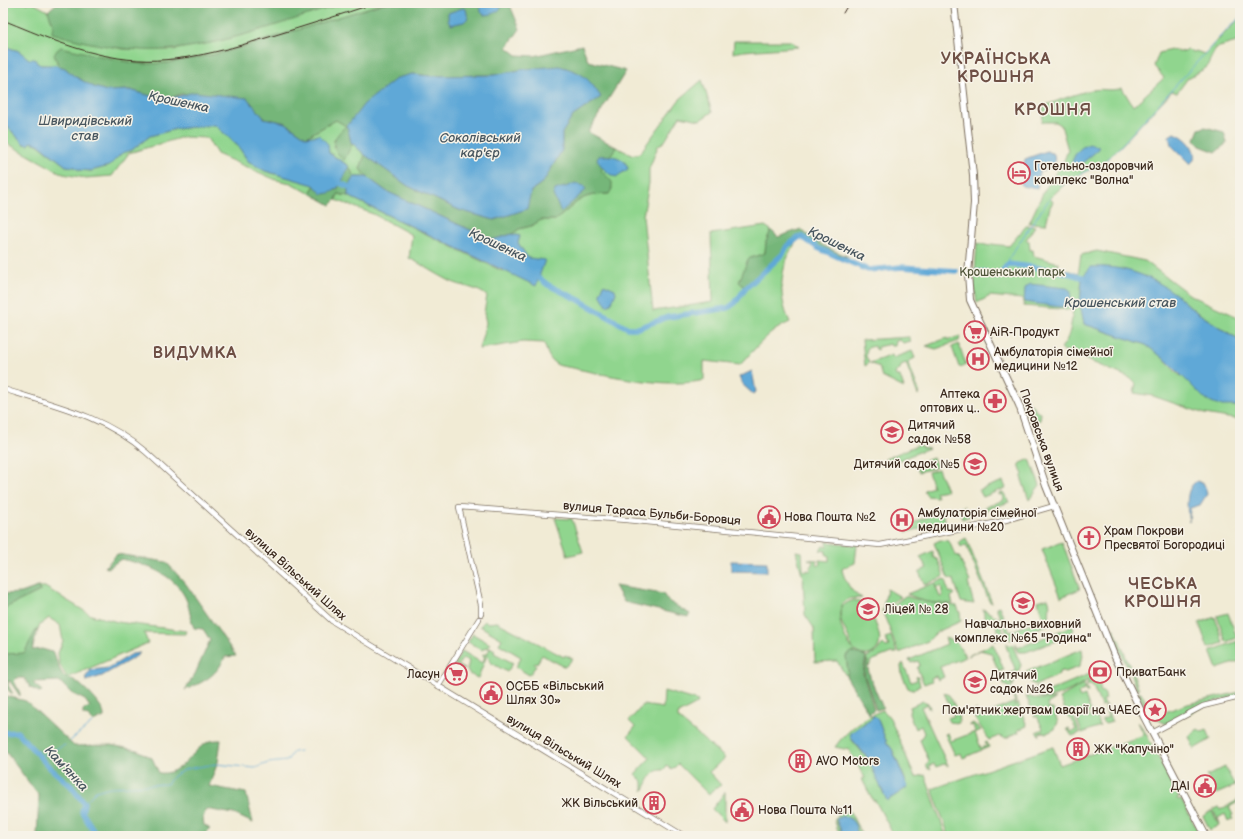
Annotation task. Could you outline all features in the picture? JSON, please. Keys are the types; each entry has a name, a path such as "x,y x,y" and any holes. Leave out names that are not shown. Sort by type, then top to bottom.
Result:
{"highway":[{"name":"Покровська вулиця","path":"954,3 973,175 974,203 968,256 968,293 979,321 1019,406 1054,506 1113,653 1152,733 1206,836"}],"street":[{"name":"вулиця Вільський Шлях","path":"3,389 90,417 122,434 170,474 328,618 684,836"},
{"name":"вулиця Тараса Бульби-Боровця","path":"438,686 480,617 481,605 460,507 626,520 880,545 999,522 1054,506"},
{"path":"1152,733 1203,706 1240,698"}],"green space":[{"path":"3,3 33,3 48,11 53,24 100,44 123,49 174,50 247,33 345,3 384,3 217,54 167,63 142,64 76,51 56,61 59,66 41,65 29,60 19,51 3,46 3,39 6,36 3,34"},
{"path":"57,3 345,3 240,36 197,46 175,49 145,50 112,47 81,41 52,33 53,24 48,11"},
{"path":"384,3 509,3 520,29 507,47 517,55 534,56 582,45 588,61 626,71 588,132 616,147 601,170 612,182 612,189 609,194 598,194 584,198 578,201 555,220 541,220 531,226 519,229 512,234 492,240 386,191 367,177 360,169 365,155 408,186 459,210 494,220 526,209 531,191 544,181 562,150 562,133 573,116 601,97 525,69 494,75 430,76 412,74 347,126 352,145 344,160 336,151 334,143 341,130 346,126 336,120 306,137 286,123 264,118 247,98 181,94 165,100 130,90 107,91 94,87 74,76 65,68 59,66 54,55 61,47 142,64 167,63 217,54 246,46"},
{"path":"1240,18 1240,41 1216,48 1206,68 1188,78 1177,93 1172,91 1117,150 1101,164 1070,179 1050,198 1053,202 1050,207 1046,224 1029,223 1044,191 1058,169 1062,166 1068,150 1061,125 1056,122 1042,122 1044,106 1087,91 1115,90 1122,88 1133,106 1164,78 1154,66 1159,53 1171,50 1185,52 1187,50 1204,54"},
{"path":"734,41 791,41 799,47 733,53"},
{"path":"702,80 712,112 700,120 680,116 665,141 658,146 649,169 649,183 643,216 653,311 713,302 711,234 765,226 771,230 766,242 765,253 748,259 740,282 746,288 783,254 787,246 801,236 788,256 782,278 783,300 790,322 769,335 740,365 704,361 704,380 674,383 657,382 623,378 561,366 551,360 544,343 523,342 479,349 486,323 484,313 487,296 479,291 450,281 409,258 412,235 373,214 336,200 338,194 348,196 502,271 528,258 518,243 520,236 512,234 519,229 531,226 541,220 555,220 584,198 598,194 609,194 600,170 616,147 632,155 640,153 679,100"},
{"path":"336,120 347,126 334,140 334,147 351,142 365,155 360,169 367,177 354,177 349,166 306,137"},
{"path":"3,123 24,144 31,142 37,144 66,166 75,167 79,170 91,171 109,166 122,153 132,150 150,136 176,129 215,125 238,146 248,161 265,171 315,185 310,193 291,183 276,180 217,154 207,138 183,137 129,153 112,176 85,178 63,174 3,141"},
{"path":"1205,127 1224,132 1227,143 1216,152 1200,146 1195,139 1199,129"},
{"path":"349,166 354,177 348,186 348,196 338,194 336,200 331,205 310,193 315,185 337,190"},
{"name":"Крошенський парк","path":"1026,226 1035,226 1026,240 1029,241 1030,250 1033,250 1034,256 1059,263 1058,268 1077,273 1078,275 1081,255 1097,251 1145,261 1190,295 1240,318 1240,340 1198,313 1178,296 1149,278 1126,270 1102,267 1082,277 1080,303 1084,324 1146,345 1157,352 1178,374 1233,406 1240,406 1240,420 1205,414 1153,396 1134,393 1136,384 1130,378 1063,350 1061,348 1069,335 1073,310 1024,306 1022,299 990,296 977,303 974,285 977,243 990,246 991,244 1009,246"},
{"path":"801,229 824,246 849,257 824,250 801,236 787,246 783,254 746,288 739,282 748,259 765,253 766,242 771,230 778,237"},
{"path":"960,336 959,341 936,349 926,346 947,338 948,340"},
{"path":"909,337 911,341 903,343 900,340 896,341 895,346 891,346 890,344 877,347 878,349 876,350 874,346 867,348 866,356 869,363 865,366 862,340"},
{"path":"959,344 966,365 959,367 952,347"},
{"path":"912,351 915,358 908,363 919,391 918,395 906,363 901,365 900,369 895,373 896,376 900,376 904,388 882,377 879,367 870,363 892,355 893,358"},
{"path":"1027,403 1032,405 1036,411 1041,413 1040,420 1031,422 1025,406"},
{"path":"920,444 922,447 929,448 887,465 885,459"},
{"path":"933,458 937,467 919,472 914,465"},
{"path":"1030,459 1040,485 1029,500 1021,477 1023,475 1019,464"},
{"path":"938,469 947,490 935,492 937,497 927,496 924,490 933,487 928,472"},
{"path":"1003,481 1006,488 983,497 979,490"},
{"path":"1003,492 1009,502 962,519 959,508 965,506 963,509 965,515 1004,500 1002,494 999,495 999,493"},
{"path":"942,511 946,523 906,532 908,525"},
{"path":"555,518 572,519 583,552 568,556"},
{"path":"966,538 992,603 989,601 966,545 961,547 959,542"},
{"path":"940,540 949,541 955,555 959,556 970,582 968,583 974,604 961,602 954,580 948,578 934,543"},
{"path":"827,542 857,545 855,563 843,568 842,570 849,587 862,598 852,598 847,600 842,605 840,611 841,626 847,641 855,652 846,656 848,672 846,676 837,661 815,662 814,628 805,615 803,578 796,551 802,552 803,570 806,572 807,570 810,571 813,561 808,559 817,560 817,566 820,564 819,560 829,561 829,556 826,554 826,551 820,550 823,546 827,547"},
{"path":"1062,542 1080,589 1061,597 1042,549"},
{"path":"933,551 933,557 938,560 944,576 925,585 919,572 927,568 920,557"},
{"path":"117,554 166,562 186,584 236,656 225,657 213,674 185,690 195,674 210,640 203,629 194,628 185,596 177,585 163,574 138,563 121,559 108,568 105,567"},
{"path":"944,579 947,582 946,585 950,593 952,592 955,594 951,597 953,604 926,602 907,594 934,583 940,597 943,596 941,586 937,588 935,583"},
{"path":"615,586 663,594 668,601 690,614 688,617 624,602"},
{"path":"38,587 45,587 91,615 118,622 186,631 185,634 144,633 148,643 67,678 59,663 58,653 63,641 60,625 49,618 40,625 25,655 3,657 3,609 40,591"},
{"path":"38,587 40,591 3,609 3,594 21,593"},
{"path":"887,589 901,597 883,608"},
{"path":"905,596 927,602 957,606 961,621 937,632 928,641 899,653 882,610 891,607"},
{"path":"1048,598 1050,604 1049,617 1051,623 1010,640 996,607 999,606 1010,632 1043,618 1038,601"},
{"path":"854,600 867,605 876,624 880,638 877,650 869,655 855,651 841,620 840,615 843,606"},
{"path":"983,609 998,618 1004,634 1002,638 995,641 993,637 995,639 1001,637 993,618 985,621"},
{"path":"1228,613 1237,638 1226,642 1217,616"},
{"path":"1215,617 1223,643 1208,648 1199,623"},
{"path":"485,621 488,623 497,622 564,657 565,655 573,659 565,667 542,655 537,663 534,664 536,666 529,675 516,667 521,657 499,644 502,639 480,626"},
{"path":"1072,626 1074,630 1066,635 1067,637 1026,652 1018,652 1015,647 1016,643 1018,648"},
{"path":"1114,628 1139,689 1137,690 1112,632"},
{"path":"38,629 32,650 42,649 52,652 63,675 74,680 88,691 101,707 104,717 93,722 89,716 83,715 83,710 90,707 85,700 71,693 59,681 34,682 34,684 42,691 39,692 31,688 24,678 17,678 14,681 20,696 9,680 8,685 13,694 6,687 3,677 3,654 24,653 36,630"},
{"path":"473,634 490,644 488,646 495,650 494,653 513,663 507,672 490,662 487,653 490,649 487,647 482,650 468,642"},
{"path":"891,636 897,653 891,653 871,661 869,667 867,664 868,661 866,661 867,657 876,652 883,644 886,647 889,646 885,638"},
{"path":"945,638 956,642 966,657 940,667 944,677 938,680 936,676 931,678 932,681 924,684 917,668 920,665 918,661 911,663 909,660 947,644"},
{"path":"1238,641 1240,661 1217,669 1210,651"},
{"path":"1007,643 1009,646 1012,644 1021,665 1016,677 1013,676 1016,678 1013,686 1008,674 1016,671 1006,646"},
{"path":"993,644 1004,670 1000,671 1002,676 1007,674 1012,687 1009,690 1007,685 1005,686 991,653 980,650"},
{"path":"1082,649 1083,657 1081,659 1080,667 1065,672 1059,672 1059,675 1036,685 1031,683 1026,672"},
{"path":"462,651 482,663 485,657 482,655 487,655 478,678 469,674 467,670 469,661 463,658 458,665 463,669 465,668 464,670 454,664"},
{"path":"851,652 866,656 863,674 874,709 869,714 846,676 848,672 846,656"},
{"path":"866,661 868,661 870,677 883,708 876,710 864,674"},
{"path":"903,663 911,682 917,680 916,677 918,676 920,686 911,690 908,688 902,675 901,666"},
{"path":"1092,673 1093,678 1063,694 1046,698 1038,696"},
{"path":"1093,679 1094,682 1099,681 1101,692 1104,692 1106,699 1103,700 1112,722 1105,724 1101,720 1108,717 1104,705 1101,706 1092,684 1087,686 1088,682"},
{"path":"1084,683 1084,690 1078,693 1080,698 1085,696 1091,711 1088,714 1089,718 1096,715 1100,726 1082,733 1077,719 1082,715 1081,712 1073,715 1080,733 1072,736 1067,729 1069,728 1071,732 1076,730 1071,718 1069,719 1060,698"},
{"path":"664,691 698,701 697,704 678,714 678,718 725,758 709,772 721,785 708,794 678,764 672,770 667,766 663,770 659,770 653,774 643,791 643,782 635,774 650,758 628,736 635,727 629,721 643,705 663,708"},
{"path":"1141,692 1147,704 1155,701 1162,713 1188,704 1240,692 1240,696 1213,702 1167,724 1154,718 1153,713 1160,714 1156,708 1154,708 1154,704 1152,705 1151,712 1146,709 1138,693"},
{"path":"944,693 949,695 958,712 959,723 949,722 947,718 954,716"},
{"path":"3,695 26,701 74,746 110,745 137,750 152,758 159,773 174,771 208,742 213,740 221,740 218,762 209,786 246,793 253,823 234,814 206,809 203,818 204,825 210,829 202,836 37,836 39,796 3,748"},
{"path":"1014,695 1016,701 1014,706 1018,703 1027,726 1018,730 1019,732 1006,738 999,736 989,740 975,719 973,712 977,709 974,712 977,718 1015,702 1013,696 1008,696"},
{"path":"1026,696 1037,699 1055,699 1047,704 1049,709 1053,709 1058,722 1055,729 1047,733 1039,733 1040,736 1036,732 1043,729 1037,716 1035,717"},
{"path":"923,701 928,703 930,708 928,708 927,704 921,707 948,766 944,764 936,767 934,764 929,766 931,769 928,769 926,764 929,761 920,740 924,733 921,726 915,729 909,714 910,707"},
{"path":"883,710 890,718 915,777 925,775 946,836 894,836 875,800 873,801 862,779 865,778 849,750 835,747 839,741 856,725 869,716","holes":["872,715 878,720 887,743 892,749 905,779 866,757 851,739 864,723 872,718"]},
{"path":"1138,722 1144,730 1179,797 1177,798 1178,800 1181,799 1200,835 949,836 932,789 1053,747 1060,765 1144,735"},
{"path":"973,723 981,730 975,733 981,748 987,746 985,743 987,742 989,747 963,758 961,753 955,755 945,734 948,733 951,741 975,732 973,725 970,726"},
{"path":"1198,729 1202,732 1207,730 1211,739 1194,749 1189,736"},
{"path":"1225,767 1235,786 1216,794 1207,776"},
{"path":"725,792 725,822 712,809"},
{"path":"1240,799 1240,801 1229,807 1233,815 1231,816 1233,819 1228,821 1225,814 1218,818 1220,824 1213,810 1219,807 1220,810"},
{"path":"1212,811 1219,825 1210,830 1203,816"},
{"path":"850,812 864,836 853,836 856,834 851,819 842,816 836,821 845,836 839,834 834,819 838,816 837,813"}],"water":[{"path":"480,3 503,3 500,9 496,12 484,15 481,12"},
{"path":"463,8 466,9 468,18 464,22 451,25 448,21 448,13"},
{"name":"Швиридівський став","path":"3,46 19,51 29,59 35,59 37,63 41,65 55,65 65,68 74,76 94,87 107,91 130,90 165,100 194,92 247,98 264,118 286,123 306,137 319,135 328,144 329,153 349,166 343,181 337,189 322,194 314,185 265,171 248,161 238,146 215,125 176,129 150,136 132,150 122,153 109,166 91,171 79,170 75,167 66,166 38,144 31,142 29,145 24,144 3,122 5,119 3,116"},
{"name":"Соколівський кар'єр","path":"559,66 584,76 601,97 573,116 562,133 562,150 544,181 531,191 527,209 494,220 459,210 408,186 365,155 351,142 347,126 364,104 397,78 412,74 430,76 494,75 525,69"},
{"path":"1174,133 1186,140 1192,147 1194,151 1194,160 1190,164 1171,145 1169,136"},
{"path":"1090,144 1099,147 1099,149 1074,170 1071,167 1077,152 1086,145"},
{"path":"1047,151 1054,154 1055,164 1040,172 1037,189 1022,186 1021,183 1025,159"},
{"path":"599,156 617,157 624,161 628,169 616,177 613,176 600,165 597,159"},
{"path":"354,177 367,177 386,191 492,240 512,234 520,236 518,243 528,258 545,260 536,286 348,196 348,186"},
{"path":"575,183 584,186 586,190 561,212 553,195 555,190"},
{"name":"Крошенський став","path":"1091,267 1126,270 1158,282 1177,295 1198,313 1240,340 1240,406 1222,406 1206,400 1167,361 1146,345 1084,324 1080,304 1082,277"},
{"path":"604,284 615,289 616,293 611,304 607,306 600,294"},
{"path":"1030,284 1067,288 1071,291 1070,305 1060,307 1024,302 1025,288"},
{"path":"752,371 756,392 753,394 742,384 739,377"},
{"path":"1197,481 1204,484 1207,494 1200,505 1190,508 1189,522 1187,506 1188,494 1193,484"},
{"path":"731,561 767,562 767,572 731,571"},
{"path":"140,653 102,676 86,681 85,678 91,670 109,668 132,654"},
{"path":"873,715 878,720 908,787 887,801 867,757 850,737 851,733 872,718"},
{"path":"842,816 850,819 856,826 857,832 853,836 845,836 842,833 836,819"}],"waterway":[{"path":"1061,186 1070,179 1101,164 1117,150 1228,28 1240,18"},
{"name":"Крошенка","path":"335,181 354,189"},
{"path":"1008,264 1009,258 1050,198"},
{"name":"Крошенка","path":"534,274 548,285 579,300 628,328 638,328 668,317 728,308 735,303 746,288 783,254 787,246 801,236 818,248 868,270 902,267 956,271"},
{"name":"Крошенка","path":"977,272 999,275 1008,264 1056,270 1089,279"},
{"path":"70,741 92,723"},
{"name":"Кам'янка","path":"3,733 17,732 50,768 71,786 84,803 82,812 97,836"},
{"path":"40,756 65,745"},
{"path":"84,803 96,791 110,787 167,784 173,776 186,769 216,764 255,768 268,763 287,761 293,752 300,751"}],"railway":[{"path":"3,20 88,52 118,58 156,60 175,59 232,48 376,3"},
{"path":"843,13 849,3"}],"place":[{"name":"Готельно-оздоровчий комплекс \"Волна\"","path":"1019,173"},
{"name":"AiR-Продукт","path":"975,332"},
{"name":"Амбулаторія сімейної медицини №12","path":"978,359"},
{"name":"Аптека оптових ц‥","path":"995,401"},
{"name":"Дитячий садок №58","path":"892,432"},
{"name":"Дитячий садок №5","path":"975,464"},
{"name":"Нова Пошта №2","path":"769,517"},
{"name":"Амбулаторія сімейної медицини №20","path":"902,520"},
{"name":"Храм Покрови Пресвятої Богородиці","path":"1089,538"},
{"name":"Навчально-виховний комплекс №65 \"Родина\"","path":"1023,603"},
{"name":"Ліцей № 28","path":"868,609"},
{"name":"ПриватБанк","path":"1100,672"},
{"name":"Ласун","path":"456,674"},
{"name":"Дитячий садок №26","path":"975,682"},
{"name":"ОСББ «Вільський Шлях 30»","path":"491,693"},
{"name":"Пам'ятник жертвам аварії на ЧАЕС","path":"1155,710"},
{"name":"ЖК \"Капучіно\"","path":"1078,749"},
{"name":"AVO Motors","path":"800,761"},
{"name":"ДАІ","path":"1205,786"},
{"name":"ЖК Вільський","path":"654,803"},
{"name":"Нова Пошта №11","path":"742,810"}],"district":[{"name":"УКРАЇНСЬКА КРОШНЯ","path":"996,67"},
{"name":"КРОШНЯ","path":"1053,109"},
{"name":"ВИДУМКА","path":"195,352"},
{"name":"ЧЕСЬКА КРОШНЯ","path":"1163,592"}]}
